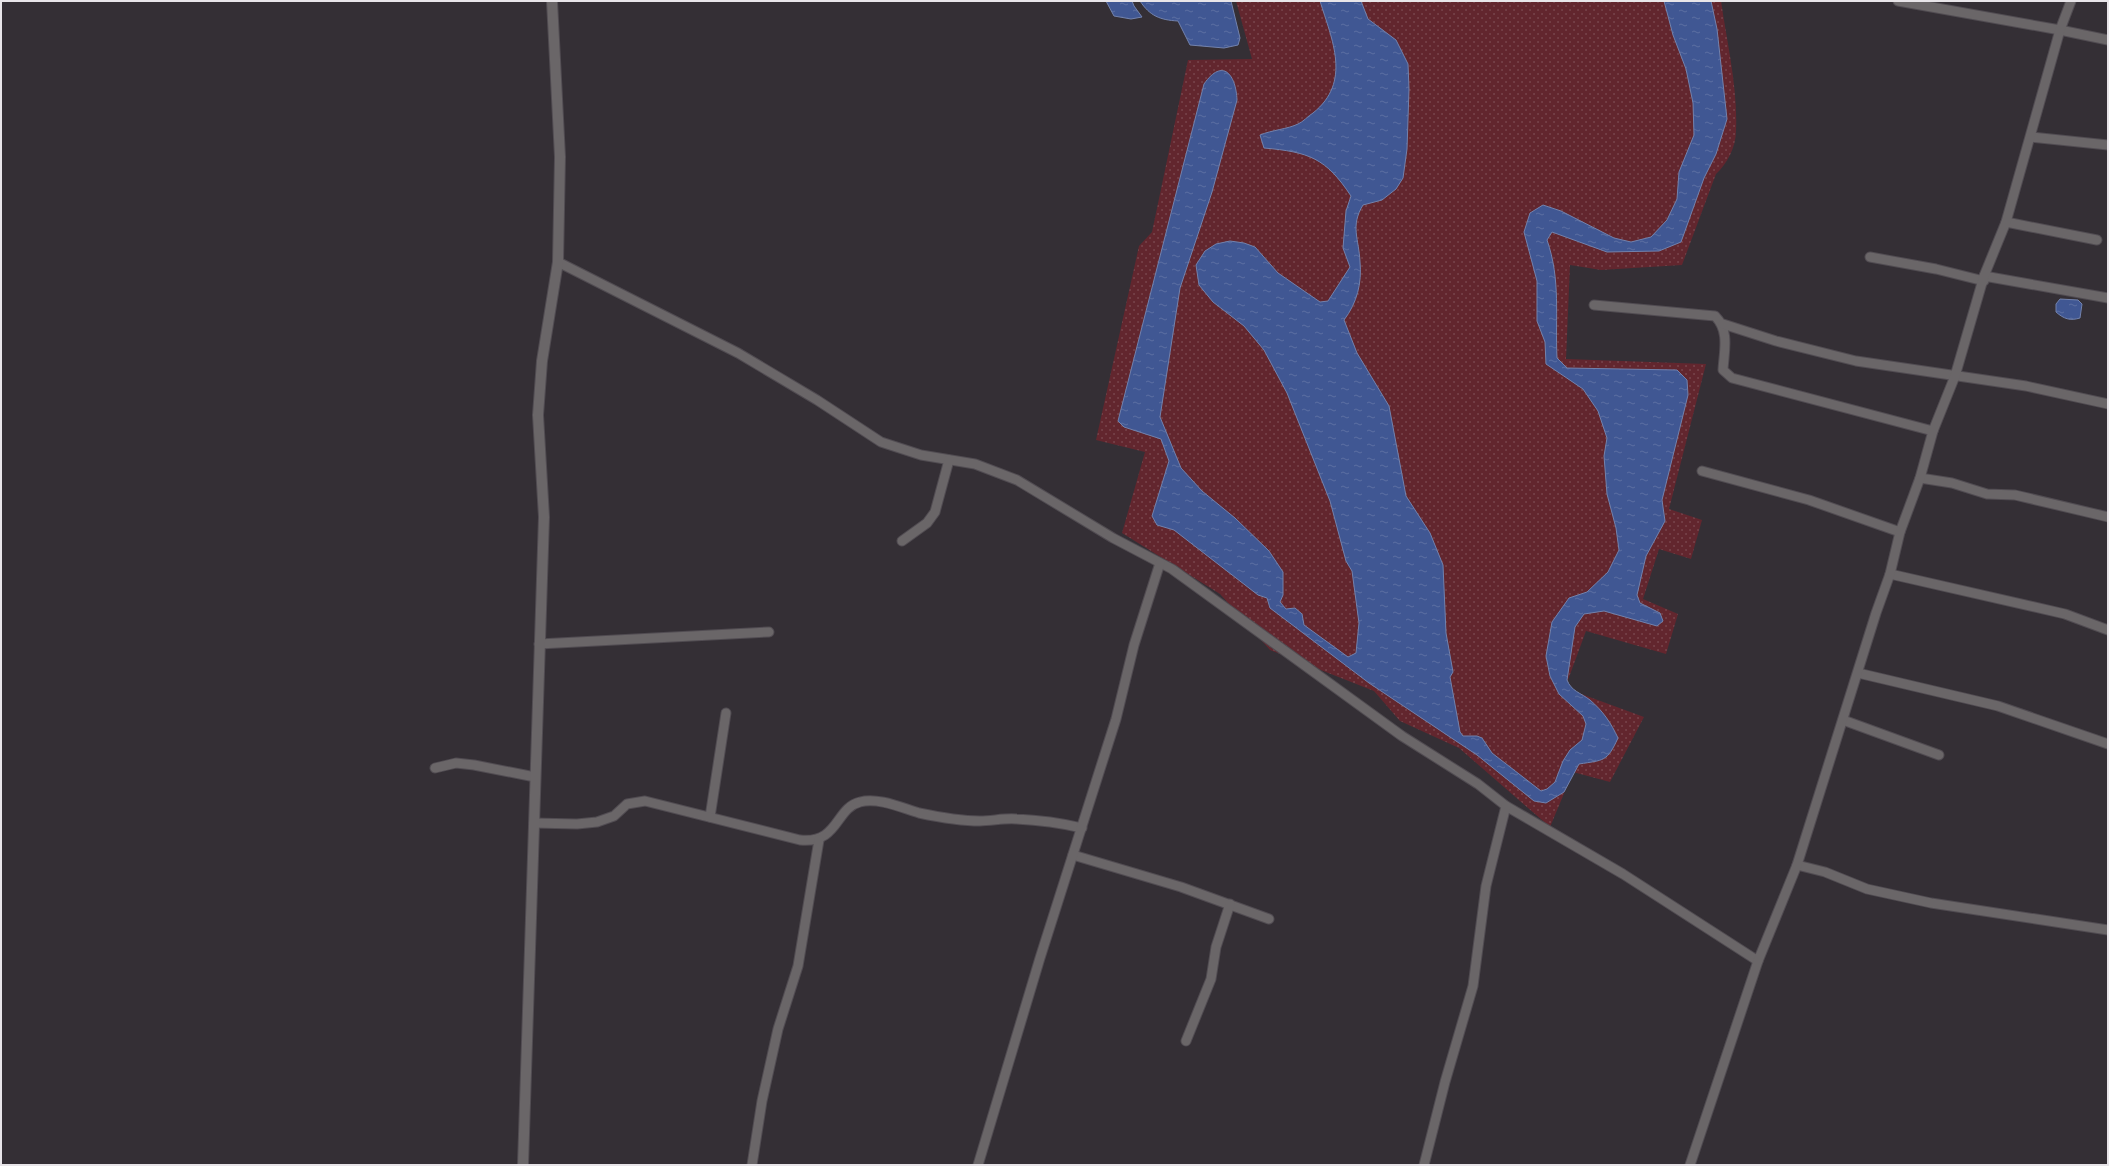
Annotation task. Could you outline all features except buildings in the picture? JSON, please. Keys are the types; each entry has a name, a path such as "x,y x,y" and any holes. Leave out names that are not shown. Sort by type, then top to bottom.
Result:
{"street":[{"path":"523,1165 544,517 538,414 542,361 558,262 560,157 552,1"},
{"path":"1898,1 2108,40"},
{"path":"1690,1165 1758,961 1797,865 1890,574 1900,532 1920,478 1933,431 1955,376 1984,278 2006,222 2060,30 2071,1"},
{"path":"2031,137 2108,145"},
{"path":"2006,222 2097,240"},
{"path":"1870,257 1984,278 2108,298"},
{"path":"558,262 738,353 818,400 881,442 921,455 975,464 1017,480 1113,538 1172,569 1402,736 1478,784 1506,806 1623,874 1758,961"},
{"path":"1594,305 1715,316 1723,324 1776,341 1856,361 2026,386 2108,404"},
{"path":"1723,324 1725,333 1723,370 1732,378 1933,431"},
{"path":"902,541 927,523 935,512 949,460"},
{"path":"1702,471 1809,500 1900,532"},
{"path":"1920,478 1952,483 1987,494 2022,496 2108,517"},
{"path":"978,1165 1040,958 1116,719 1134,645 1160,563"},
{"path":"1890,574 2065,614 2108,630"},
{"path":"539,644 769,632"},
{"path":"1858,673 1998,706 2108,744"},
{"path":"710,817 726,713"},
{"path":"1843,720 1939,755"},
{"path":"435,768 456,763 474,764 535,777"},
{"path":"534,823 577,824 597,822 614,816 621,808 636,801 645,801 800,840 819,840"},
{"path":"752,1165 762,1101 778,1028 798,966 819,840 854,804 861,801 876,801 924,814 960,819 979,821 1015,819 1065,824 1082,828"},
{"path":"1424,1165 1444,1082 1472,986 1486,886 1506,806"},
{"path":"1073,855 1181,887 1270,919"},
{"path":"1797,865 1825,872 1867,889 1924,902 2108,930"},
{"path":"1186,1041 1211,980 1216,947 1230,904"}],"shaded area":[{"path":"1236,1 1721,1 1734,82 1736,137 1730,155 1716,174 1682,265 1601,270 1570,265 1566,359 1706,364 1669,509 1702,520 1691,559 1659,549 1643,599 1678,614 1666,654 1586,631 1565,688 1644,717 1610,782 1573,772 1550,827 1459,748 1400,721 1374,691 1270,650 1220,594 1122,533 1145,452 1096,440 1139,246 1152,232 1188,60 1252,59"}],"water":[{"path":"1106,1 1132,1 1142,17 1131,19 1114,16"},
{"path":"1140,1 1231,1 1240,38 1238,45 1224,48 1190,45 1178,21 1166,20 1152,14"},
{"path":"1320,1 1361,1 1368,19 1396,40 1408,64 1409,89 1407,149 1403,178 1396,189 1382,200 1363,205 1359,213 1356,233 1360,262 1360,278 1355,300 1344,320 1357,353 1389,406 1406,496 1430,533 1443,565 1446,633 1453,672 1450,677 1460,732 1463,736 1477,736 1482,738 1492,753 1541,791 1547,789 1555,782 1563,761 1570,750 1582,740 1586,724 1583,716 1559,694 1550,676 1546,656 1552,622 1569,598 1587,592 1608,572 1619,550 1616,528 1607,494 1604,456 1607,438 1598,411 1583,389 1546,364 1545,342 1537,321 1537,281 1524,232 1530,213 1543,205 1561,211 1614,238 1631,242 1651,237 1667,220 1677,199 1679,172 1694,135 1693,103 1686,69 1673,35 1664,1 1711,1 1717,29 1727,119 1716,154 1704,178 1681,242 1659,251 1607,252 1552,232 1547,240 1556,284 1557,358 1567,368 1677,370 1687,380 1688,395 1662,500 1665,521 1646,556 1637,595 1640,603 1660,613 1663,621 1657,626 1604,611 1584,614 1575,627 1567,680 1571,687 1599,708 1618,738 1611,752 1604,758 1594,762 1579,764 1564,792 1546,803 1534,801 1477,755 1369,683 1270,608 1267,598 1258,595 1174,530 1157,525 1152,516 1169,461 1161,439 1124,427 1118,421 1204,84 1217,72 1227,72 1234,83 1237,100 1212,192 1180,288 1160,417 1181,468 1202,491 1235,518 1269,551 1283,572 1283,595 1280,602 1286,609 1295,608 1302,614 1304,625 1348,657 1356,653 1359,623 1352,571 1346,561 1330,501 1287,393 1264,350 1244,326 1213,302 1199,285 1196,265 1205,251 1216,244 1230,241 1244,243 1255,247 1278,273 1320,302 1328,301 1350,267 1343,248 1346,211 1351,196 1342,183 1324,165 1305,155 1264,148 1260,135 1290,127 1302,122 1325,101 1332,88 1336,74 1336,60"},
{"path":"2060,299 2078,300 2082,304 2080,318 2067,319 2056,312 2056,304"}]}
